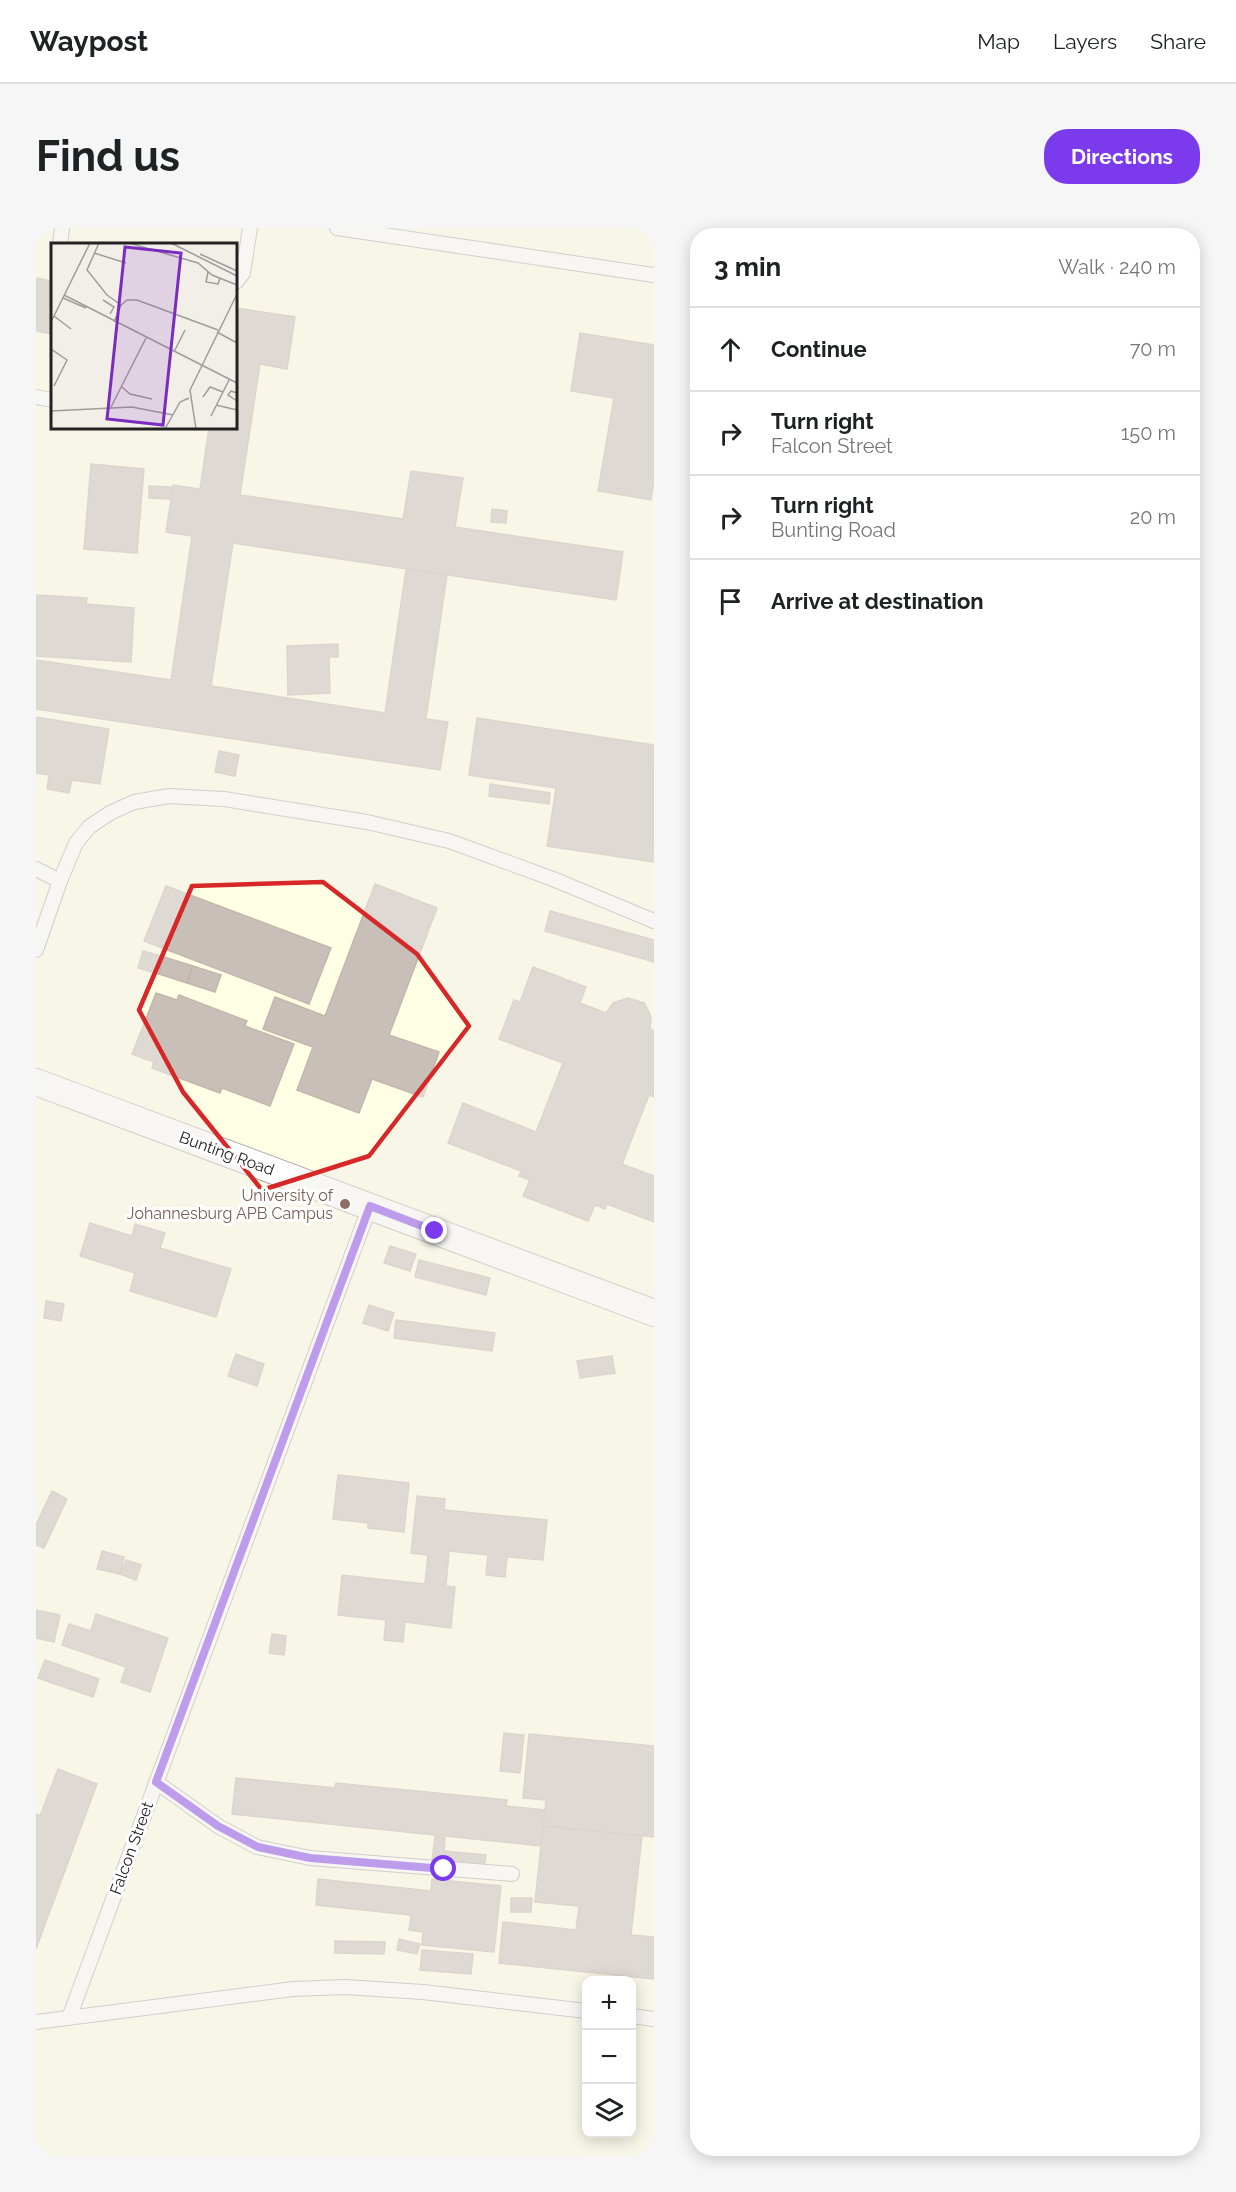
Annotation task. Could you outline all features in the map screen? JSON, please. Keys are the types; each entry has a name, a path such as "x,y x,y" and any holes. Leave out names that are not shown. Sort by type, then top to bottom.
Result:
{"street":[{"name":"Bunting Road","path":"36,1082 654,1312"}],"lane":[{"path":"60,243 62,228"},
{"path":"237,281 243,273 250,228"},
{"path":"338,228 654,275"},
{"path":"36,397 51,400"},
{"path":"36,950 76,843 89,827 110,813 134,802 169,796 224,799 367,822 449,841 553,879 654,921"},
{"path":"36,869 60,881"},
{"name":"Falcon Street","path":"69,2018 370,1206"},
{"path":"156,1782 218,1826 258,1847 310,1858 512,1874"},
{"path":"36,2022 293,1989 345,1987 423,1992 582,2011"},
{"path":"636,2017 654,2019"}],"highlighted area":[{"path":"323,882 417,954 469,1026 369,1156 262,1190 183,1092 139,1010 192,886"}],"shaded area":[{"name":"University of Johannesburg APB Campus","path":"36,228 654,228 654,2156 36,2156"}],"building":[{"path":"36,278 51,281 51,334 36,331"},
{"path":"237,308 295,317 287,369 260,364 240,495 403,519 411,471 463,478 455,527 623,552 616,600 233,543 211,686 385,713 406,569 447,575 426,719 448,722 440,770 36,709 36,660 171,680 192,536 166,532 173,485 200,489 209,429 237,429"},
{"path":"580,333 654,345 654,480 651,500 598,491 614,398 571,391"},
{"path":"91,464 144,469 137,553 84,549"},
{"path":"149,486 171,487 170,499 149,498"},
{"path":"492,509 507,511 506,523 491,522"},
{"path":"36,595 87,598 86,604 134,608 131,662 36,656"},
{"path":"338,644 338,657 329,657 330,693 288,695 287,646"},
{"path":"36,717 109,729 100,784 72,780 69,793 47,789 49,775 36,773"},
{"path":"477,718 654,745 653,862 547,846 556,788 469,775"},
{"path":"219,751 239,755 235,776 215,772"},
{"path":"490,784 550,793 549,804 489,796"},
{"path":"375,884 437,908 389,1035 439,1052 423,1097 372,1079 359,1113 297,1090 313,1047 263,1029 275,997 325,1016"},
{"path":"166,886 331,948 309,1004 144,941"},
{"path":"550,911 654,940 654,962 545,931"},
{"path":"143,951 164,957 159,974 138,968"},
{"path":"164,957 193,966 187,983 159,974"},
{"path":"193,966 221,975 215,992 187,983"},
{"path":"533,967 586,987 580,1003 606,1013 613,1003 628,998 644,1003 648,1010 651,1017 650,1029 654,1031 654,1097 649,1095 622,1164 654,1176 654,1222 607,1204 605,1209 595,1205 588,1221 523,1196 530,1180 519,1176 521,1171 448,1143 463,1103 536,1132 563,1063 499,1039 514,1000 520,1002"},
{"path":"156,993 177,1000 179,995 247,1021 245,1026 294,1044 270,1106 222,1088 220,1093 152,1068 154,1062 132,1054"},
{"path":"90,1223 132,1236 135,1224 165,1233 160,1248 231,1269 216,1317 130,1291 135,1273 80,1256"},
{"path":"390,1246 416,1254 410,1271 384,1263"},
{"path":"419,1260 490,1278 486,1295 415,1277"},
{"path":"46,1301 64,1304 61,1321 44,1318"},
{"path":"369,1305 394,1313 388,1331 363,1323"},
{"path":"396,1320 495,1333 492,1351 394,1338"},
{"path":"236,1354 264,1364 257,1386 228,1376"},
{"path":"612,1356 615,1373 580,1378 577,1361"},
{"path":"338,1475 409,1483 404,1532 368,1528 368,1523 333,1519"},
{"path":"52,1491 67,1499 44,1548 36,1545 36,1525"},
{"path":"417,1496 445,1499 444,1510 547,1520 543,1560 507,1557 505,1577 486,1575 488,1555 449,1551 446,1586 455,1587 451,1628 405,1622 403,1642 384,1640 386,1620 338,1615 342,1575 425,1584 428,1555 411,1553"},
{"path":"102,1551 124,1557 120,1574 97,1569"},
{"path":"126,1560 141,1565 136,1580 120,1574"},
{"path":"36,1610 60,1615 54,1642 36,1638"},
{"path":"96,1614 168,1638 150,1692 121,1682 126,1667 62,1645 69,1624 91,1631"},
{"path":"272,1634 286,1636 284,1655 269,1653"},
{"path":"45,1660 99,1679 93,1697 38,1678"},
{"path":"504,1733 524,1735 520,1773 500,1771"},
{"path":"529,1734 654,1746 654,1837 543,1826 546,1800 523,1798"},
{"path":"58,1769 97,1784 36,1949 36,1814 40,1816"},
{"path":"236,1778 335,1788 336,1783 507,1800 506,1806 545,1810 541,1846 232,1814"},
{"path":"543,1826 642,1836 631,1935 654,1937 654,1979 499,1963 503,1922 576,1930 579,1906 535,1902"},
{"path":"435,1836 445,1838 444,1851 486,1855 484,1867 432,1862"},
{"path":"318,1879 431,1891 432,1879 501,1886 494,1952 422,1945 423,1932 409,1930 411,1915 316,1905"},
{"path":"511,1898 532,1898 531,1912 511,1912"},
{"path":"399,1939 420,1944 417,1954 397,1950"},
{"path":"335,1941 385,1942 384,1954 335,1953"},
{"path":"422,1950 473,1954 471,1974 420,1970"}],"place":[{"name":"University of Johannesburg APB Campus","path":"345,1204"}],"route":[{"path":"435,1231 370,1206 156,1782 218,1826 258,1847 310,1858 444,1869"}]}
